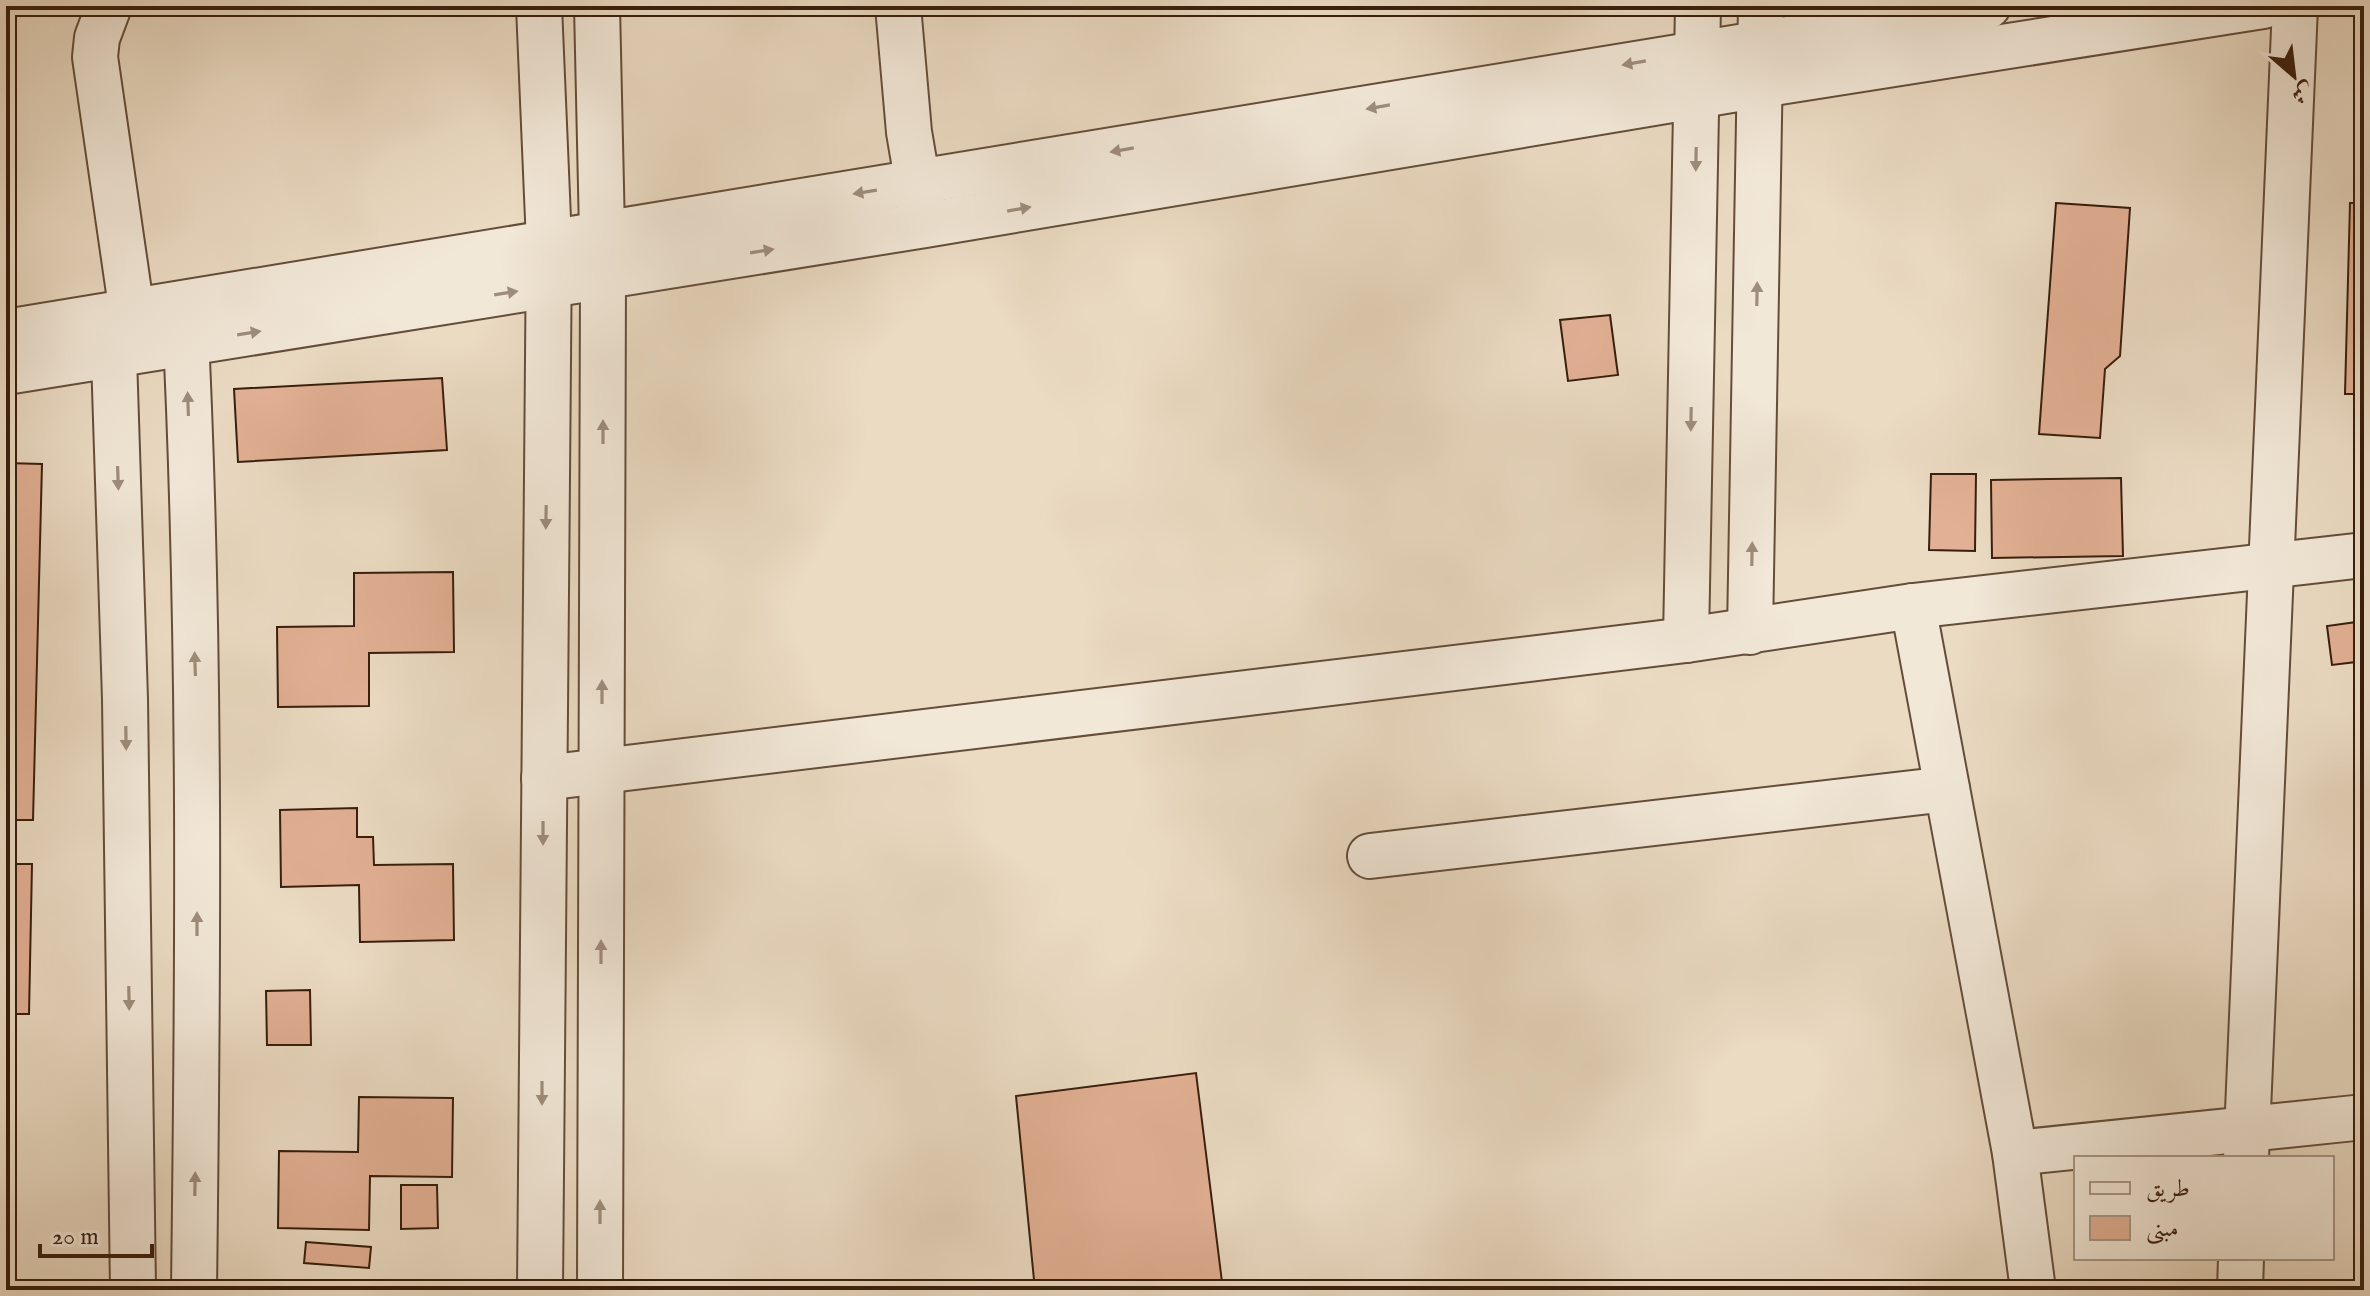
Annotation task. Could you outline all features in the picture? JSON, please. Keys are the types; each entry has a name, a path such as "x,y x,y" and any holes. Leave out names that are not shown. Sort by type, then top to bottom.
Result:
{"street":[{"path":"109,6 97,38 95,57 119,328 133,1290"},
{"path":"539,6 549,243 540,1290"},
{"path":"597,6 603,255 600,1290"},
{"path":"898,6 903,80 922,204"},
{"path":"1686,640 1698,6"},
{"path":"922,204 1699,53 1761,24 1988,6"},
{"path":"6,332 185,324 548,286 603,255 922,204 1698,96 2263,6"},
{"path":"2246,1143 2295,6"},
{"path":"1750,632 1761,24"},
{"path":"185,324 549,243 603,255"},
{"path":"185,324 196,691 194,1290"},
{"path":"6,372 119,328"},
{"path":"544,778 1750,632 1913,606 2364,555"},
{"path":"1913,606 2015,1153 2033,1290"},
{"path":"1370,856 1947,789"},
{"path":"2015,1153 2246,1143 2364,1117"},
{"path":"2240,1290 2241,1260"}],"building":[{"path":"2364,74 2364,122 2356,121"},
{"path":"2056,203 2130,208 2120,356 2105,369 2100,438 2039,434"},
{"path":"2350,203 2364,203 2364,394 2345,394"},
{"path":"1610,315 1618,375 1568,381 1560,320"},
{"path":"442,378 447,450 238,462 234,389"},
{"path":"6,463 42,464 33,820 6,820"},
{"path":"1931,474 1976,474 1975,551 1929,550"},
{"path":"2121,478 2123,556 1992,558 1991,480"},
{"path":"453,572 454,652 369,653 369,706 278,707 277,627 354,626 354,573"},
{"path":"2364,621 2364,661 2332,665 2327,626"},
{"path":"357,808 357,837 373,837 374,865 453,864 454,940 360,942 359,885 281,887 280,810"},
{"path":"6,864 32,864 29,1014 6,1014"},
{"path":"310,990 311,1045 267,1045 266,991"},
{"path":"1196,1073 1223,1290 1035,1290 1016,1096"},
{"path":"359,1097 453,1098 452,1177 370,1176 369,1230 278,1228 279,1151 358,1152"},
{"path":"401,1185 437,1185 438,1228 401,1229"},
{"path":"306,1242 371,1247 369,1268 304,1263"}]}
